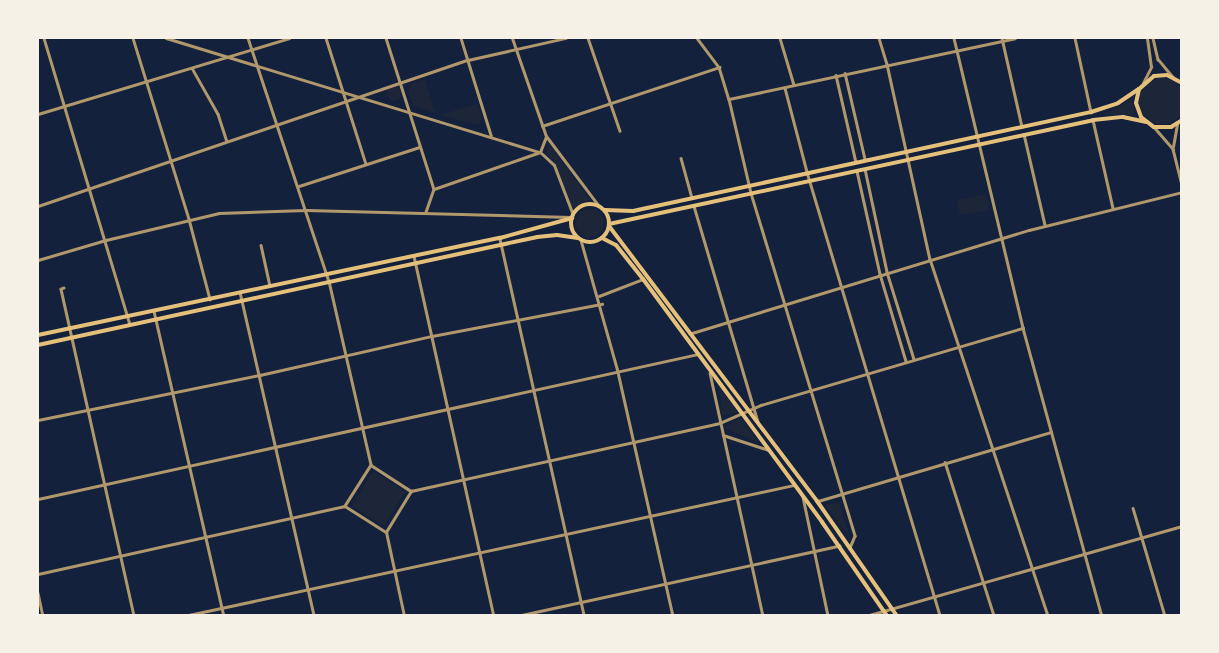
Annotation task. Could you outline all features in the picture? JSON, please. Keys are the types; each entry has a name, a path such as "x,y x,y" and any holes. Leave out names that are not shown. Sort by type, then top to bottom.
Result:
{"main road":[{"path":"38,336 500,238 572,217 586,204 598,205 605,210 633,210 1091,112 1118,103 1154,76 1173,76 1180,81"},
{"path":"1138,89 1136,103 1146,122"},
{"path":"38,345 71,336 242,299 547,235 592,242 602,238 609,225 694,205 1093,120 1123,117 1146,122 1154,127 1170,127 1180,121"},
{"path":"605,210 609,225 692,333 816,501 896,616"},
{"path":"572,217 572,229 580,239"},
{"path":"602,238 616,245 643,279 840,546 886,613"}],"street":[{"path":"44,38 91,189 130,324"},
{"path":"132,38 190,218 210,299"},
{"path":"38,260 190,218 220,214 306,210 572,217 554,165 540,152 491,135 166,38"},
{"path":"248,38 327,274 371,465 346,506"},
{"path":"38,114 289,38"},
{"path":"326,38 366,164"},
{"path":"386,38 434,189 426,212"},
{"path":"461,38 491,135"},
{"path":"512,38 546,136 598,205"},
{"path":"38,206 468,60 566,38"},
{"path":"588,38 620,131"},
{"path":"697,38 719,67 729,99 749,185 855,536 850,548"},
{"path":"780,38 794,85"},
{"path":"878,38 887,64 930,259 995,448 1048,616"},
{"path":"954,38 980,144 1000,238 1023,328 1102,616"},
{"path":"729,99 1003,39 1015,38"},
{"path":"1075,38 1091,112"},
{"path":"1143,83 1151,67 1147,38"},
{"path":"1153,38 1158,58 1173,76"},
{"path":"1003,39 1022,127"},
{"path":"542,126 719,67"},
{"path":"192,68 218,114 227,141"},
{"path":"846,73 864,160"},
{"path":"836,75 856,162"},
{"path":"785,88 807,172 843,285 940,616"},
{"path":"1093,120 1113,208"},
{"path":"1173,149 1180,121"},
{"path":"1154,127 1166,136 1173,149 1182,185"},
{"path":"1024,134 1045,226"},
{"path":"540,152 546,136"},
{"path":"299,186 420,147"},
{"path":"434,189 540,152"},
{"path":"681,158 692,198"},
{"path":"865,168 887,272 914,359"},
{"path":"857,170 880,274 906,361"},
{"path":"692,333 785,302 1000,238 1182,192"},
{"path":"694,205 759,425"},
{"path":"500,238 584,616"},
{"path":"580,239 602,304 635,442 673,616"},
{"path":"261,245 270,286"},
{"path":"414,256 494,616"},
{"path":"599,296 643,279"},
{"path":"64,288 61,289 69,329 134,616"},
{"path":"240,292 314,616"},
{"path":"38,420 260,375 432,336 602,304"},
{"path":"154,311 190,465 204,538 224,616"},
{"path":"371,465 412,491 720,423 754,407 1023,328"},
{"path":"38,499 275,445 448,407 533,392 698,354"},
{"path":"710,372 763,616"},
{"path":"752,400 761,405"},
{"path":"816,501 1051,432"},
{"path":"723,435 769,450"},
{"path":"945,462 994,616"},
{"path":"184,616 307,588 652,517 794,485"},
{"path":"404,616 386,532 412,491"},
{"path":"802,496 828,616"},
{"path":"38,574 346,506 386,532"},
{"path":"1133,508 1144,538 1165,616"},
{"path":"866,616 886,613 892,608 1084,556 1182,526"},
{"path":"517,616 840,546"},
{"path":"38,593 43,616"}],"shaded area":[{"path":"1162,78 1175,82 1181,88 1185,101 1181,114 1175,120 1162,124 1149,120 1143,114 1139,101 1143,88 1149,82"},
{"path":"425,79 435,113 413,105 408,90 413,83"},
{"path":"394,87 399,89 401,94 399,99 394,101 389,99 387,94 389,89"},
{"path":"1132,100 1135,115 1104,114"},
{"path":"477,104 482,119 478,125 440,115"},
{"path":"549,144 590,200 572,209 556,164 546,153"},
{"path":"986,194 989,210 960,215 957,200"},
{"path":"590,209 600,213 604,223 600,233 590,237 580,233 576,223 580,213"},
{"path":"719,387 736,409 736,413 722,415"},
{"path":"738,419 743,420 758,442 726,429 726,425"},
{"path":"373,471 405,492 384,526 352,506"},
{"path":"839,502 850,538 825,505"}]}
